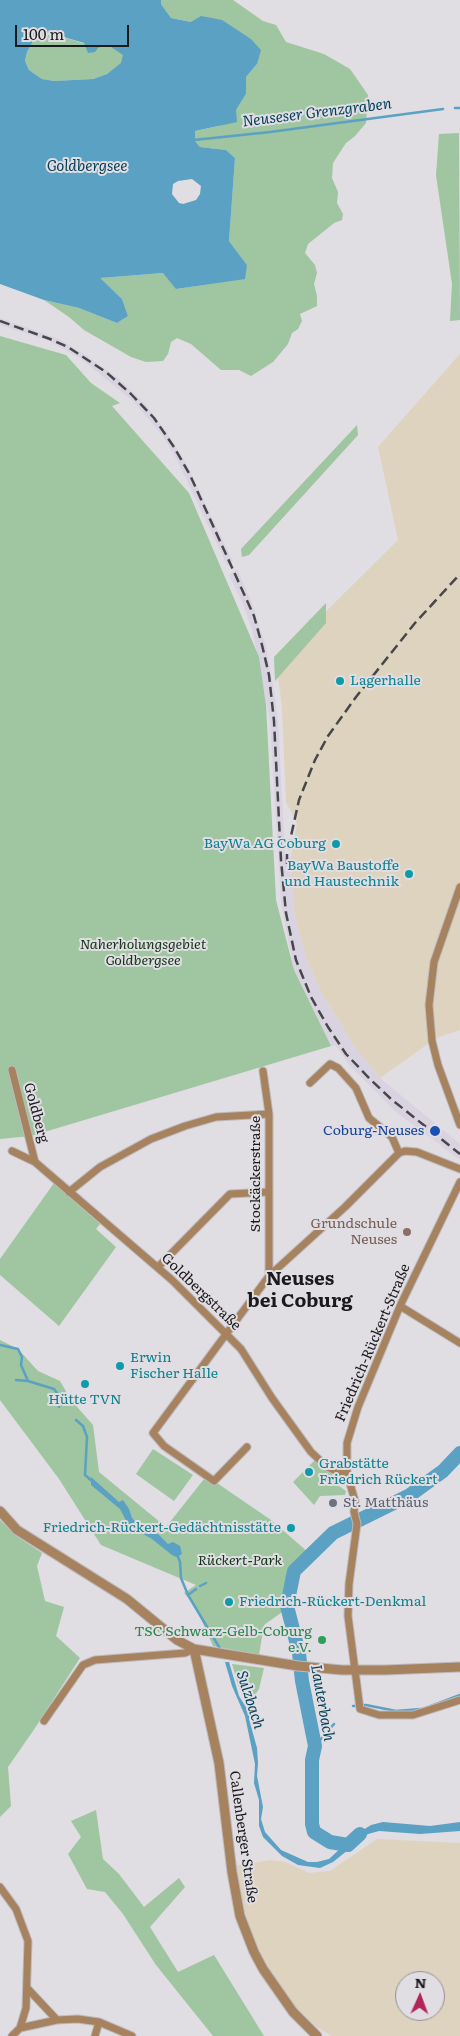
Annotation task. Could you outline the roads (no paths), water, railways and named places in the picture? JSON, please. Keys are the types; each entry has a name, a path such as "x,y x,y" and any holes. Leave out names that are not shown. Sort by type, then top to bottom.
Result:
{"street":[{"path":"460,887 434,962 430,980 429,1022 436,1057 460,1125"},
{"path":"310,1083 330,1064 338,1068 356,1088 369,1118 392,1137 399,1153"},
{"name":"Goldberg","path":"12,1070 35,1162"},
{"name":"Stockäckerstraße","path":"263,1071 269,1114 269,1276"},
{"path":"69,1192 107,1162 151,1139 216,1117 269,1114"},
{"name":"Goldbergstraße","path":"12,1151 35,1162 123,1240 158,1267 241,1349 272,1398 311,1452 326,1466 347,1473"},
{"path":"247,1447 214,1481 164,1446 153,1433 269,1276 345,1207 399,1153 417,1152 460,1169"},
{"name":"Friedrich-Rückert-Straße","path":"460,1182 400,1306 350,1430 347,1442 347,1473 355,1501 354,1512 357,1524 349,1584 348,1616 360,1704 379,1715 413,1715 460,1700"},
{"path":"158,1267 230,1194 270,1192"},
{"path":"400,1306 460,1343"},
{"path":"0,1512 17,1530 127,1599 177,1640 194,1649 302,1667 354,1670 460,1667"},
{"path":"44,1721 83,1665 95,1660 185,1653 194,1649"},
{"name":"Callenberger Straße","path":"194,1649 218,1763 232,1872 245,1931 263,1969 293,2012 318,2036"},
{"path":"0,1888 16,1909 26,1932 29,1949 26,2008 20,2028 12,2036"},
{"path":"28,1988 57,2020"},
{"path":"20,2028 57,2020 78,2019 99,2022 132,2036"},
{"path":"95,2036 99,2022"}],"water":[{"name":"Goldbergsee","path":"0,0 161,0 161,4 171,18 191,22 201,16 222,20 251,39 261,50 257,64 246,77 246,94 236,110 237,122 195,131 195,141 200,147 226,150 235,158 229,241 247,265 245,279 176,289 163,273 100,278 122,299 128,316 117,323 79,308 44,300 0,284","holes":["50,33 84,43 88,53 95,52 98,48 108,45 123,55 121,63 107,74 93,79 54,81 42,79 29,70 25,61 27,52 37,34","192,179 201,186 200,194 196,200 183,204 179,203 172,194 173,184 178,181"]},
{"path":"91,1477 119,1502 123,1500 132,1518 137,1523 150,1526 168,1544 173,1542 180,1546 182,1554 176,1557 172,1555 152,1539 129,1526 120,1509 91,1485"},
{"path":"225,1662 229,1662 239,1696 250,1717 257,1748 257,1776 263,1807 261,1819 265,1832 281,1850 308,1862 329,1859 355,1835 371,1825 383,1822 430,1826 460,1822 460,1831 420,1834 379,1831 368,1834 333,1862 320,1868 298,1865 282,1856 263,1837 259,1826 259,1800 254,1783 255,1764 245,1716 232,1686"}],"waterway":[{"name":"Neuseser Grenzgraben","path":"455,108 460,108"},
{"name":"Neuseser Grenzgraben","path":"194,140 443,109"},
{"name":"Sulzbach","path":"0,1345 18,1349 22,1357 21,1365 28,1381"},
{"name":"Sulzbach","path":"16,1380 28,1381 54,1389 60,1397 59,1407"},
{"name":"Sulzbach","path":"76,1420 83,1426 87,1437 85,1475 93,1482"},
{"name":"Lauterbach","path":"360,1834 348,1845 330,1842 314,1832 312,1824 312,1760 315,1746 302,1681 299,1653 287,1606 294,1571 333,1533 410,1495 443,1471 460,1453"},
{"name":"Sulzbach","path":"177,1554 180,1562 181,1578 188,1595 222,1652"},
{"path":"200,1586 206,1583"},
{"path":"188,1595 196,1589"},
{"path":"431,1706 460,1695"},
{"path":"353,1706 366,1705 396,1711 421,1709"},
{"path":"315,1746 334,1724"}],"railway":[{"path":"0,321 68,347 106,372 154,418 190,475 254,616 269,675 274,721 281,860 286,913 296,960 311,997 346,1054 391,1099 460,1154"},
{"path":"287,864 287,854 299,800 315,760 328,736 356,697 415,623 460,574"}],"place":[{"name":"Lagerhalle","path":"340,681"},
{"name":"BayWa AG Coburg","path":"336,844"},
{"name":"BayWa Baustoffe und Haustechnik","path":"409,874"},
{"name":"Coburg-Neuses","path":"435,1131"},
{"name":"Grundschule Neuses","path":"407,1232"},
{"name":"Erwin Fischer Halle","path":"120,1366"},
{"name":"Hütte TVN","path":"85,1384"},
{"name":"Grabstätte Friedrich Rückert","path":"309,1472"},
{"name":"St. Matthäus","path":"333,1503"},
{"name":"Friedrich-Rückert-Gedächtnisstätte","path":"291,1528"},
{"name":"Friedrich-Rückert-Denkmal","path":"229,1602"},
{"name":"TSC Schwarz-Gelb-Coburg e.V.","path":"322,1640"}],"district":[{"name":"Neuses bei Coburg","path":"300,1290"}],"park label":[{"name":"Naherholungsgebiet Goldbergsee","path":"143,954"},
{"name":"Rückert-Park","path":"240,1561"}]}
